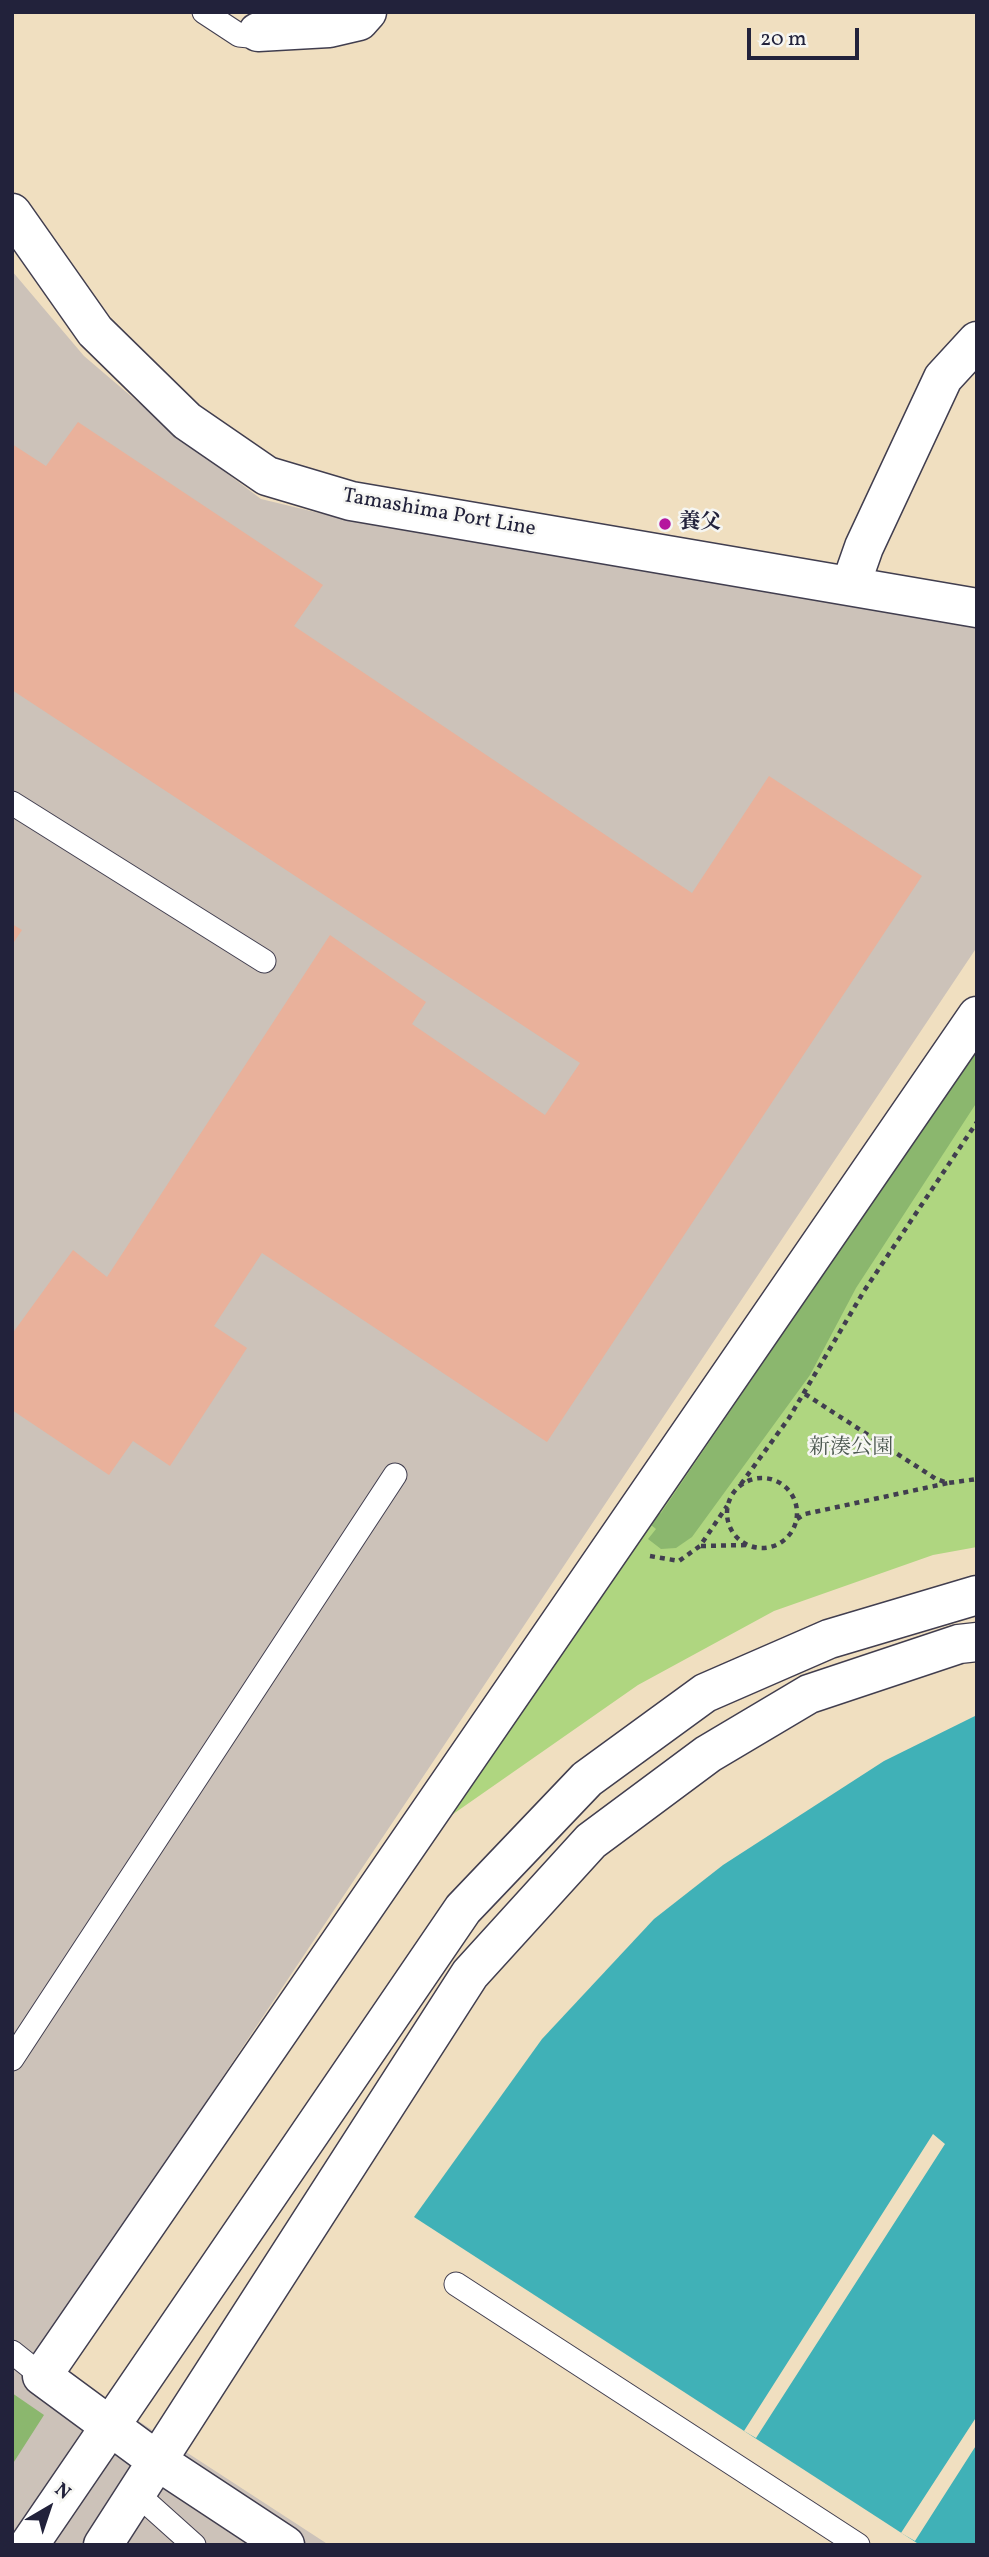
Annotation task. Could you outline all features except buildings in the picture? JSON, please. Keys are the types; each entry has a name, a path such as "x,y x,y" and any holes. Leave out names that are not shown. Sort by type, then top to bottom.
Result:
{"street":[{"path":"261,22 329,28 359,21 367,12"},
{"name":"Tamashima Port Line","path":"12,213 95,331 187,421 267,476 351,501 851,584 977,608"},
{"path":"851,584 863,547 943,378 977,341"},
{"path":"285,2545 156,2460 42,2376 977,1016"},
{"path":"29,2545 463,1909 587,1779 705,1693 829,1639 977,1595"},
{"path":"103,2545 470,1974 591,1841 708,1754 809,1694 959,1644 977,1642"}],"lane":[{"path":"204,12 239,35 261,22"},
{"path":"12,803 264,961"},
{"path":"12,2059 395,1475"},
{"path":"456,2284 858,2545"},
{"path":"12,2352 42,2376"},
{"path":"136,2493 194,2545"}],"path":[{"path":"641,1552 659,1559 679,1561 700,1546 804,1394 864,1291 977,1122"},
{"path":"971,1129 977,1133"},
{"path":"804,1394 863,1434 948,1483"},
{"path":"741,1484 763,1478 775,1480 793,1496 796,1520"},
{"path":"700,1546 773,1546 783,1540 796,1520 805,1514 977,1479"},
{"path":"727,1506 731,1530 749,1545"}],"shaded area":[{"path":"12,271 84,356 180,438 261,499 348,520 977,622 977,947 37,2355 329,2545 12,2545"}],"green space":[{"name":"新湊公園","path":"977,1045 977,1547 933,1555 774,1611 638,1685 446,1819"},
{"path":"977,1048 977,1102 856,1288 810,1375 692,1537 676,1548 661,1549 648,1539 656,1529 645,1520 661,1513"},
{"path":"12,2393 44,2415 12,2465"}],"water":[{"path":"977,1715 977,2545 920,2545 414,2217 542,2039 654,1919 723,1865 884,1761"}],"pier":[{"path":"933,2134 945,2144 756,2438 744,2431"},
{"path":"977,2416 977,2444 915,2541 901,2533"}],"place":[{"name":"養父","path":"665,524"}]}
